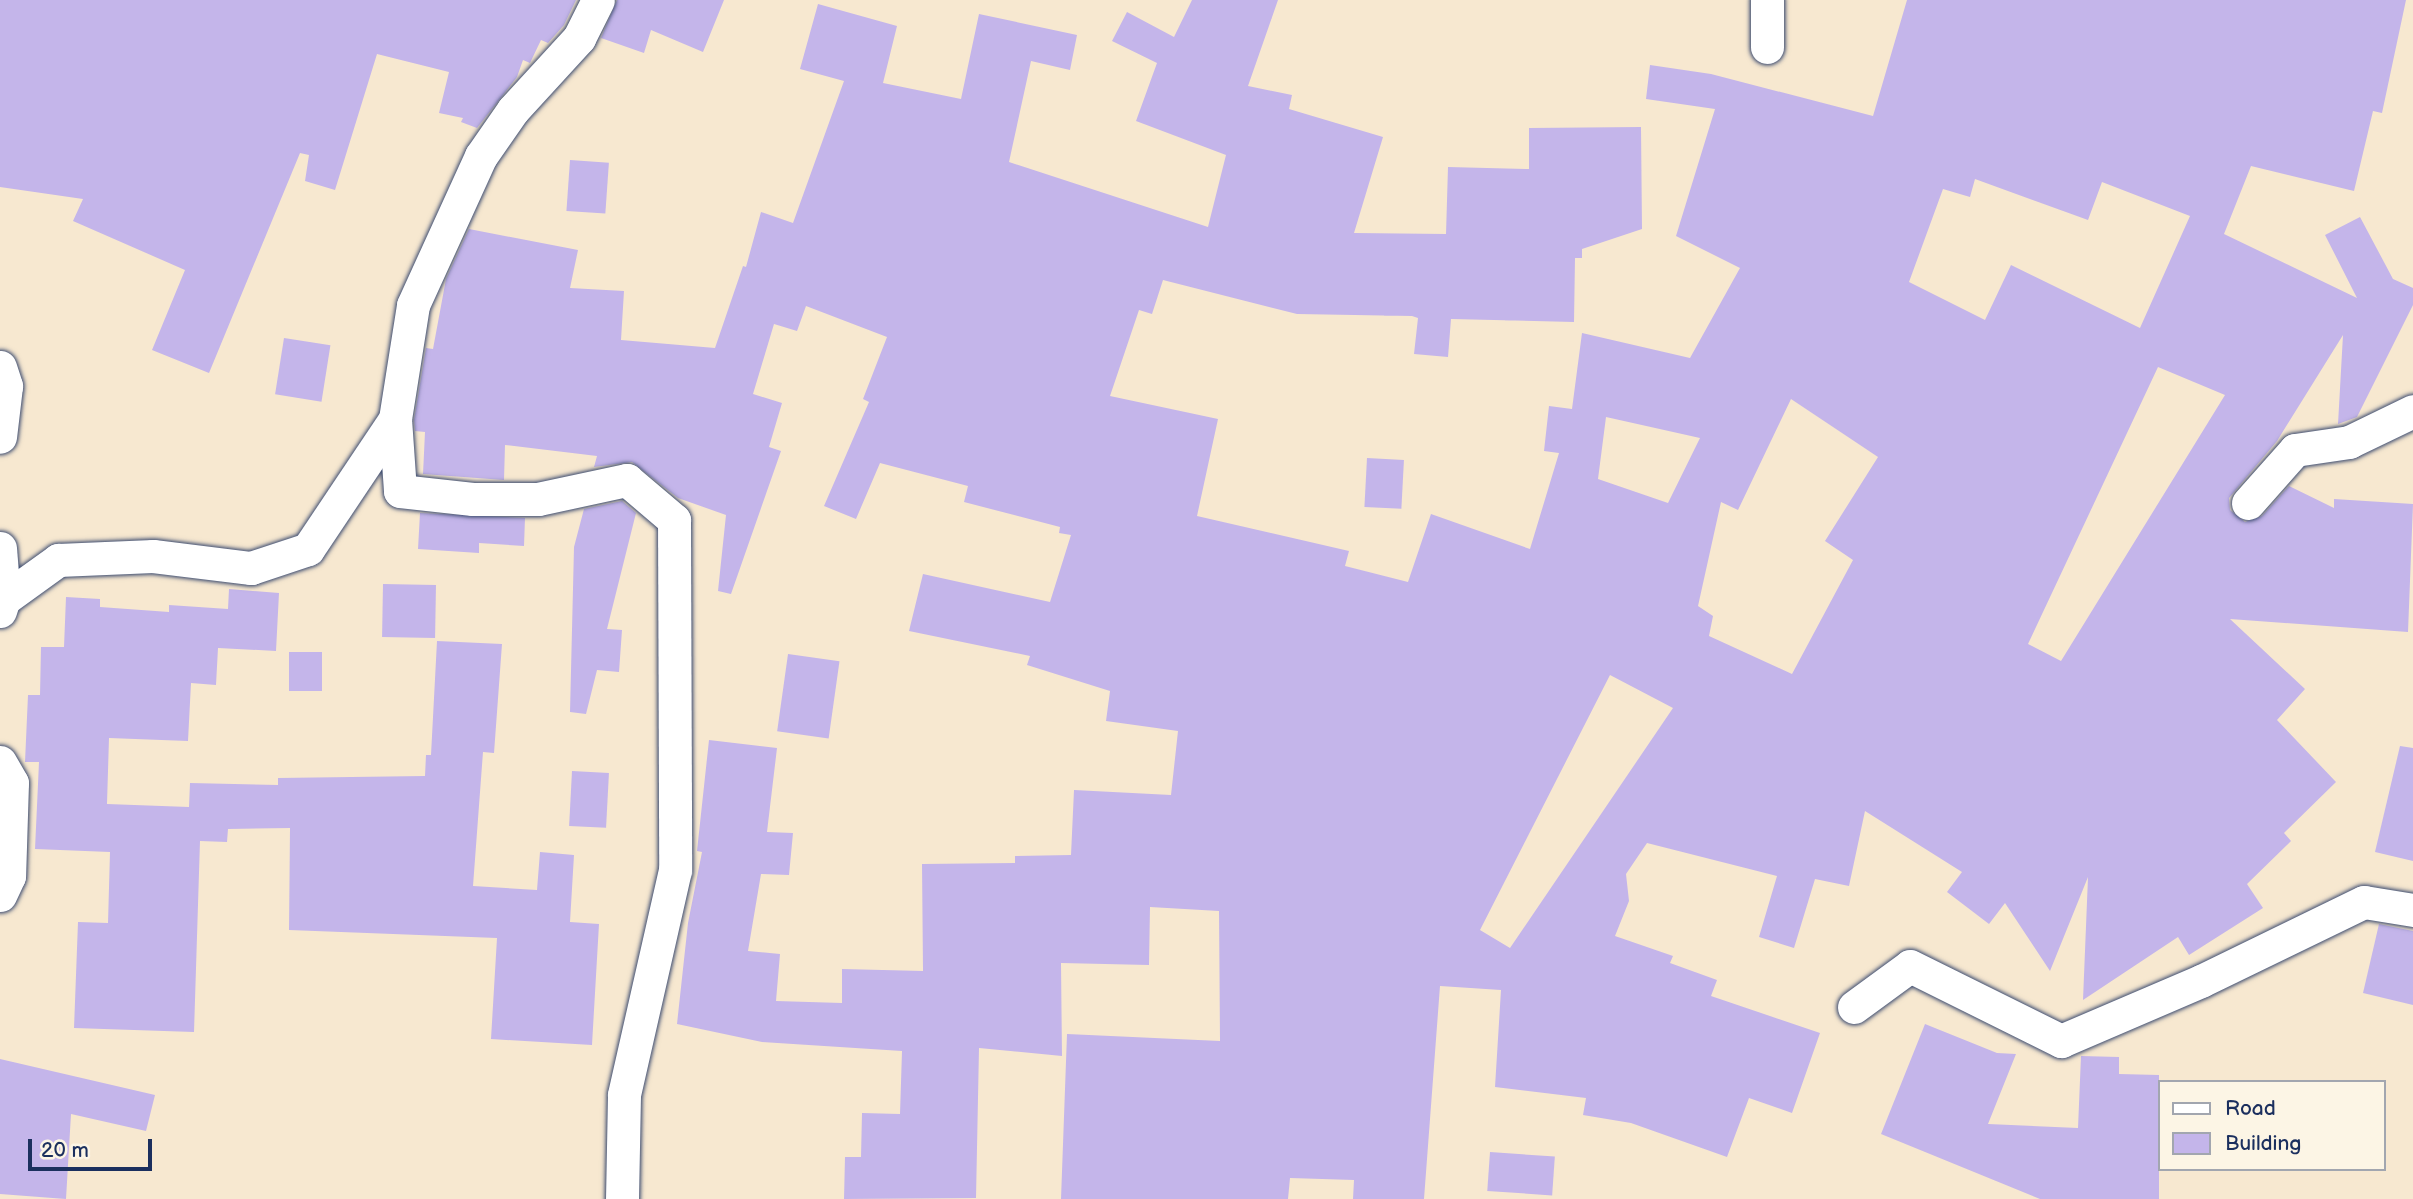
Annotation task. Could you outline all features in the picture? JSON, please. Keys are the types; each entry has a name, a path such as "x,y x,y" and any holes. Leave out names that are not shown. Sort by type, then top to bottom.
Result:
{"street":[{"path":"598,0 579,38 513,110 481,156 413,305 395,419 400,491 473,499 538,499 627,480 674,520 675,870 624,1095 622,1199"},
{"path":"1767,0 1767,47"},
{"path":"0,367 6,386 0,437"},
{"path":"2248,503 2295,450 2349,442 2413,411"},
{"path":"2,605 58,560 153,556 251,568 308,549 395,419"},
{"path":"0,548 2,605"},
{"path":"0,762 12,783 9,876 0,895"},
{"path":"1854,1007 1910,966 2061,1041 2201,981 2364,902 2413,910"}],"building":[{"path":"0,0 576,0 564,25 548,43 541,40 530,63 523,60 517,77 477,128 461,122 463,118 439,113 449,72 377,54 335,190 305,181 309,155 300,153 209,373 152,350 185,270 73,221 83,199 0,187"},
{"path":"617,0 724,0 703,52 651,30 644,53 601,38"},
{"path":"1192,0 1278,0 1248,86 1292,95 1289,109 1383,137 1354,233 1446,234 1448,167 1529,169 1529,128 1641,127 1642,229 1582,249 1582,258 1575,258 1574,322 1451,319 1448,357 1414,354 1418,318 1412,316 1297,314 1163,280 1152,314 1139,310 1110,396 1218,419 1197,516 1349,551 1345,566 1408,582 1431,514 1530,549 1559,453 1544,451 1549,406 1572,409 1582,333 1690,358 1740,268 1676,236 1715,109 1646,99 1650,65 1711,74 1873,116 1907,0 2406,0 2382,113 2373,111 2354,191 2251,166 2224,234 2357,298 2325,235 2360,217 2393,279 2413,288 2413,305 2357,417 2338,424 2343,335 2277,441 2229,498 2230,510 2245,522 2262,516 2289,486 2334,508 2334,499 2413,504 2408,632 2230,619 2305,689 2277,720 2336,782 2284,833 2291,841 2247,884 2263,908 2189,955 2178,937 2083,1000 2088,877 2050,971 2005,903 1989,924 1947,892 1962,872 1865,811 1849,886 1815,879 1794,948 1759,937 1777,876 1647,843 1626,874 1629,901 1615,936 1673,956 1670,963 1717,980 1711,996 1820,1033 1792,1113 1749,1098 1727,1157 1631,1123 1583,1115 1586,1098 1495,1087 1501,990 1440,986 1424,1199 1353,1199 1354,1180 1290,1178 1288,1199 1061,1199 1067,1034 1220,1041 1219,911 1150,907 1149,965 1061,963 1062,1056 979,1048 976,1198 844,1199 845,1157 861,1157 862,1113 900,1114 902,1051 762,1042 677,1024 688,923 702,852 697,851 709,740 777,748 767,832 793,833 789,875 761,874 748,951 780,954 776,1001 842,1003 842,969 923,971 922,864 1015,863 1015,856 1071,855 1074,790 1171,795 1178,731 1106,721 1110,691 1027,665 1030,656 909,631 923,574 1050,602 1071,535 1059,533 1060,527 964,502 968,486 880,463 856,519 824,506 869,402 863,399 887,337 806,306 797,331 774,324 753,394 782,403 769,447 781,451 731,594 718,591 726,515 678,498 632,462 594,467 597,456 505,445 504,480 423,474 425,432 415,431 414,420 426,348 433,349 446,279 469,229 578,250 570,288 624,291 621,340 715,348 743,266 746,267 761,212 793,223 844,81 800,69 818,4 897,26 883,83 961,99 979,14 1077,35 1070,70 1031,61 1009,162 1208,227 1226,155 1136,121 1157,63 1112,41 1127,12 1174,37","holes":["1975,179 2088,220 2102,182 2190,216 2140,328 2011,265 1985,320 1909,282 1943,189 1970,197","2158,367 2225,395 2061,661 2028,644","1791,399 1878,457 1825,541 1853,560 1792,674 1709,636 1713,616 1698,606 1721,502 1738,510","1606,417 1700,438 1668,503 1598,479","1610,675 1673,708 1510,948 1480,930"]},
{"path":"570,160 609,163 605,214 566,211"},
{"path":"284,338 330,345 322,402 275,394"},
{"path":"1367,458 1404,460 1401,509 1364,507"},
{"path":"622,501 636,513 607,629 622,630 619,672 597,670 586,714 570,712 574,547 584,509"},
{"path":"420,513 525,518 524,546 479,543 479,553 418,549"},
{"path":"383,584 436,585 435,638 382,637"},
{"path":"229,589 279,593 276,651 218,648 216,685 191,683 188,741 109,738 107,804 189,807 190,783 278,785 278,778 425,776 426,755 431,755 437,641 502,644 494,753 483,752 473,886 537,890 540,852 574,855 570,922 599,924 592,1045 491,1039 497,938 289,930 290,828 228,829 227,842 200,841 194,1032 74,1028 78,922 108,923 110,852 35,849 39,762 25,762 28,695 40,695 41,647 64,647 66,597 100,599 100,607 169,612 169,605 228,609"},
{"path":"289,652 322,652 322,691 289,691"},
{"path":"788,654 839,661 829,738 777,731"},
{"path":"2400,746 2413,748 2413,861 2375,852"},
{"path":"572,771 609,773 606,828 569,826"},
{"path":"2379,924 2413,931 2413,1005 2363,993"},
{"path":"1925,1024 1997,1053 2016,1054 1988,1124 2078,1128 2081,1056 2119,1057 2119,1074 2159,1075 2159,1199 2040,1199 1881,1134"},
{"path":"0,1059 155,1095 146,1131 71,1114 66,1199 0,1194"},
{"path":"1490,1152 1555,1157 1552,1195 1487,1191"}]}
